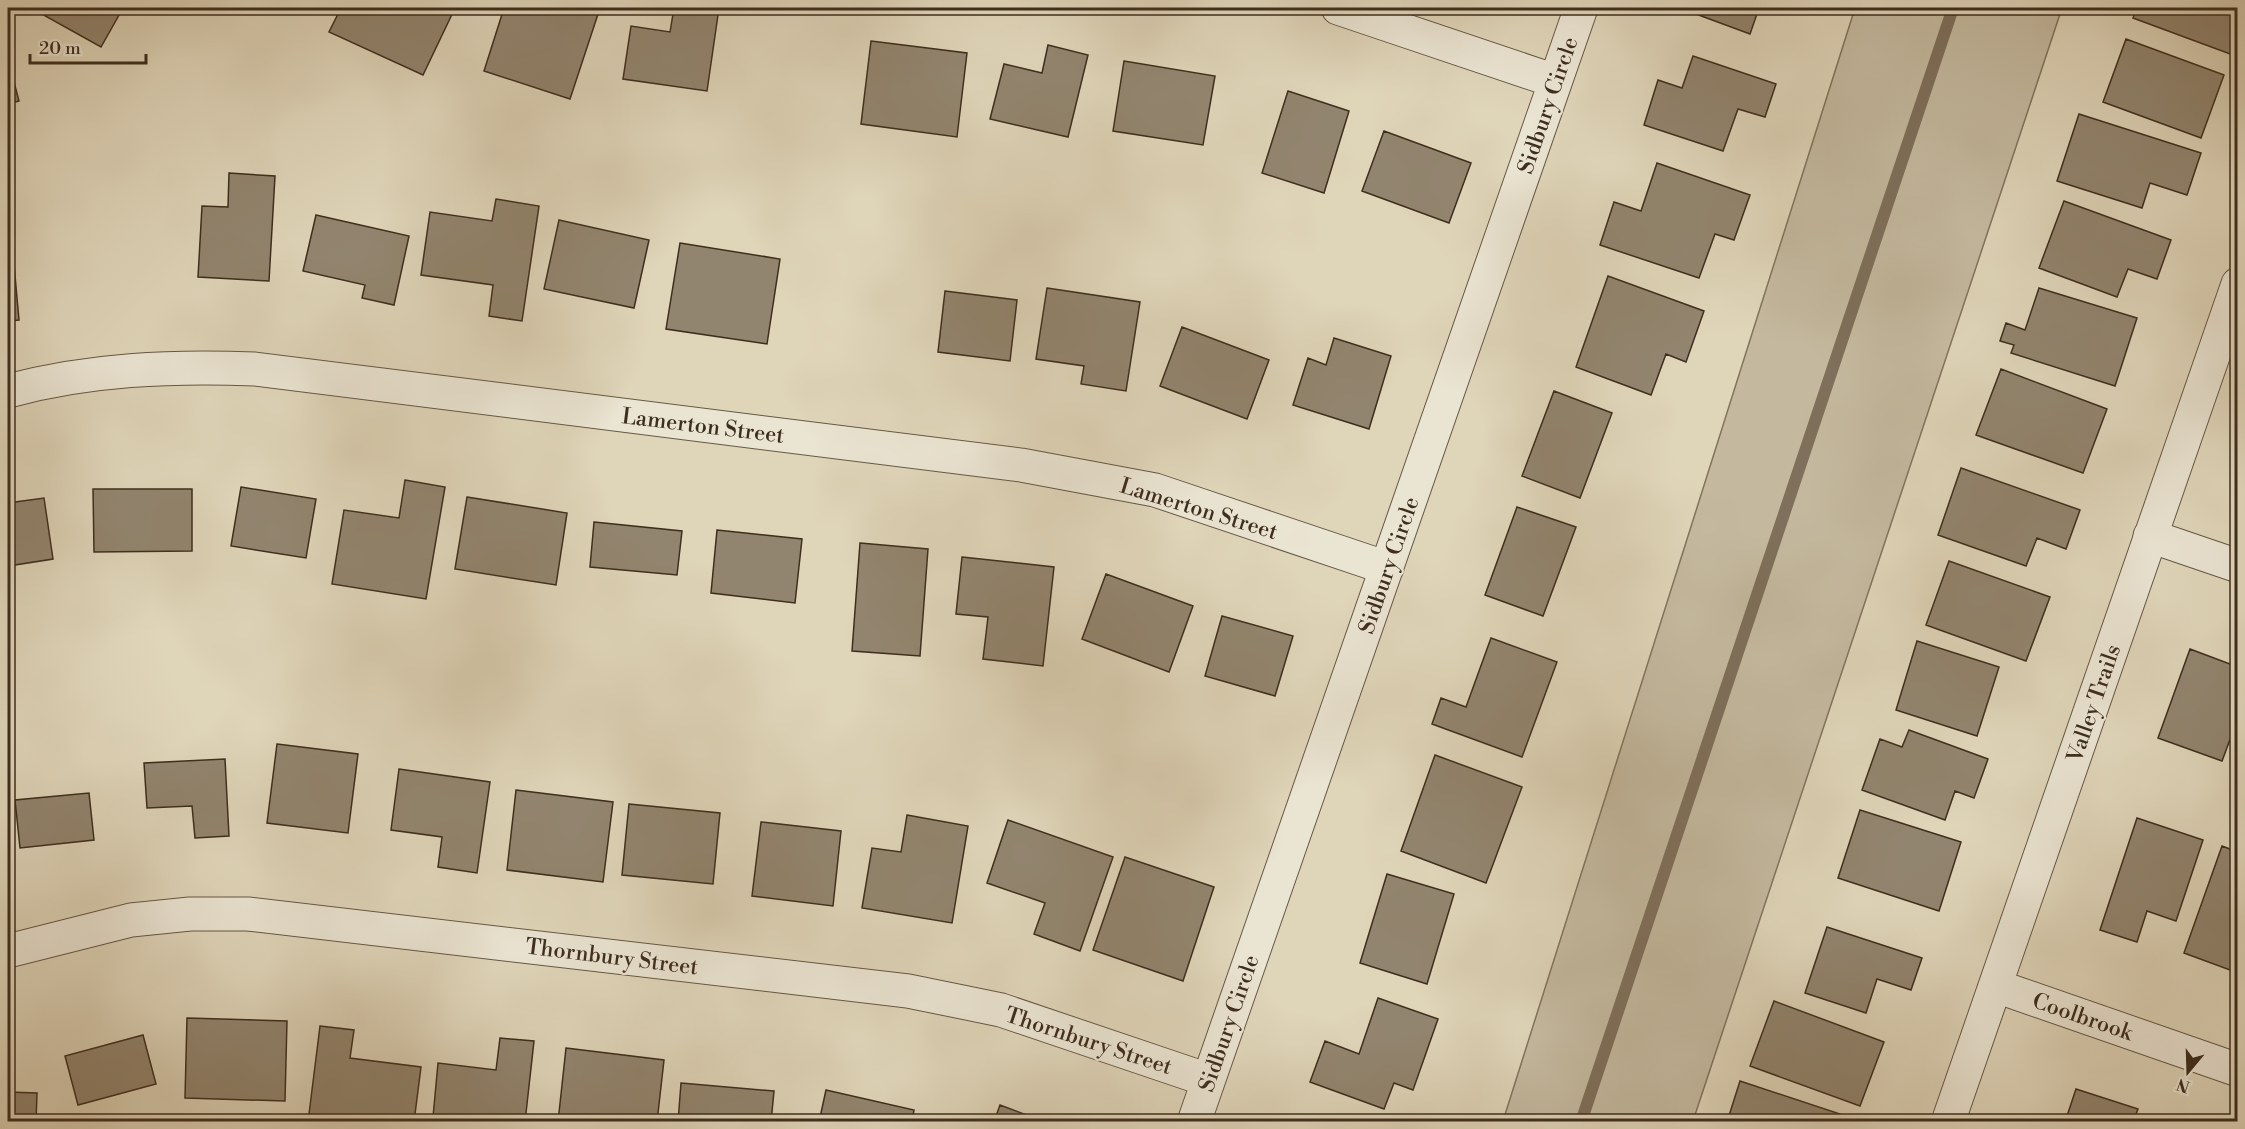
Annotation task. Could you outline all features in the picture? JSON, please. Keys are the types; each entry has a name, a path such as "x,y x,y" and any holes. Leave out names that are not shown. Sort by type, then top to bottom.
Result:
{"street":[{"path":"1338,8 1555,81"},
{"name":"Sidbury Circle","path":"1194,1122 1581,8"},
{"name":"Valley Trails","path":"1948,1122 2238,284"},
{"name":"Lamerton Street","path":"8,391 101,373 182,367 255,369 1022,465 1155,490 1387,568"},
{"path":"2150,536 2238,566"},
{"name":"Thornbury Street","path":"8,951 131,920 190,914 248,914 908,991 1001,1010 1208,1080"},
{"name":"Coolbrook","path":"1996,987 2238,1070"}],"shaded area":[{"path":"1855,8 2062,8 1693,1121 1503,1121"}],"building":[{"path":"31,8 123,8 101,47"},
{"path":"341,8 455,8 423,75 329,32"},
{"path":"504,8 555,10 556,8 600,8 570,99 484,71"},
{"path":"674,8 719,8 707,91 623,79 631,26 670,32"},
{"path":"1699,8 1759,8 1750,34 1696,14"},
{"path":"2137,8 2238,8 2238,43 2233,55 2133,18"},
{"path":"2126,39 2224,75 2201,138 2103,102"},
{"path":"871,41 967,53 957,137 861,124"},
{"path":"1048,45 1088,55 1068,137 990,119 1004,64 1042,73"},
{"path":"1693,56 1776,84 1765,117 1738,109 1723,151 1644,125 1658,80 1682,88"},
{"path":"8,59 19,101 8,104"},
{"path":"1124,61 1215,76 1203,145 1113,131"},
{"path":"1288,91 1349,111 1324,193 1262,173"},
{"path":"2079,114 2201,153 2187,195 2150,183 2142,208 2057,181"},
{"path":"1384,131 1471,163 1449,223 1362,191"},
{"path":"1657,163 1750,195 1734,240 1715,234 1699,278 1600,245 1614,202 1641,211"},
{"path":"229,173 275,176 269,281 198,277 202,206 228,207"},
{"path":"496,199 539,206 522,321 489,316 493,285 421,275 430,212 492,221"},
{"path":"2064,201 2171,240 2157,279 2128,269 2117,297 2039,268"},
{"path":"316,215 409,236 394,305 362,298 365,285 303,271"},
{"path":"559,220 649,240 634,308 544,289"},
{"path":"680,243 780,259 767,344 666,329"},
{"path":"13,253 19,320 8,321 8,254"},
{"path":"1608,276 1704,311 1686,362 1666,354 1651,395 1576,367"},
{"path":"1047,288 1140,302 1126,391 1081,384 1084,366 1036,359"},
{"path":"2039,288 2137,318 2115,386 2011,353 2014,345 2000,341 2006,323 2025,330"},
{"path":"945,291 1017,300 1010,361 938,352"},
{"path":"1182,327 1269,360 1247,419 1160,386"},
{"path":"1334,338 1391,356 1369,429 1293,405 1308,358 1326,365"},
{"path":"2001,369 2107,409 2083,473 1976,435"},
{"path":"1554,391 1612,413 1580,498 1522,476"},
{"path":"1961,468 2080,510 2066,549 2037,538 2026,566 1938,535"},
{"path":"405,480 445,487 426,599 332,584 344,510 399,518"},
{"path":"241,487 316,499 306,558 231,546"},
{"path":"93,489 192,489 192,551 94,552"},
{"path":"467,497 567,513 556,585 455,569"},
{"path":"44,498 53,559 8,566 8,503"},
{"path":"1517,507 1576,527 1543,616 1485,595"},
{"path":"594,522 682,531 677,575 590,567"},
{"path":"717,530 802,539 795,603 711,593"},
{"path":"860,543 928,549 920,656 852,651"},
{"path":"962,557 1054,567 1043,666 983,659 988,617 956,614"},
{"path":"1949,561 2050,597 2026,661 1926,625"},
{"path":"1106,574 1193,606 1169,672 1082,639"},
{"path":"1222,616 1293,636 1275,696 1205,676"},
{"path":"1491,638 1557,662 1522,757 1432,724 1441,698 1466,707"},
{"path":"1917,641 1999,667 1977,736 1896,710"},
{"path":"2190,649 2238,667 2238,718 2222,761 2158,738"},
{"path":"1909,730 1988,759 1974,798 1955,791 1945,820 1862,790 1880,739 1902,747"},
{"path":"277,744 358,754 348,833 267,823"},
{"path":"1435,755 1522,787 1486,883 1401,851"},
{"path":"225,759 229,836 195,838 192,806 147,808 144,763"},
{"path":"399,769 490,782 477,873 438,867 442,837 391,830"},
{"path":"516,790 613,802 603,882 507,870"},
{"path":"89,793 94,840 20,848 15,800"},
{"path":"629,804 720,813 713,884 622,875"},
{"path":"1860,810 1961,842 1939,911 1838,878"},
{"path":"907,815 968,826 952,923 862,908 872,848 901,852"},
{"path":"2137,818 2203,840 2176,921 2147,911 2137,942 2100,930"},
{"path":"1008,820 1113,857 1080,951 1034,934 1045,903 987,883"},
{"path":"761,822 841,831 833,906 752,896"},
{"path":"2222,846 2238,852 2238,973 2184,953"},
{"path":"1125,857 1214,887 1183,981 1093,950"},
{"path":"1387,874 1454,894 1427,984 1360,963"},
{"path":"1827,927 1922,958 1911,990 1877,979 1866,1013 1805,993"},
{"path":"1378,998 1438,1019 1413,1090 1394,1083 1384,1109 1310,1082 1325,1041 1359,1054"},
{"path":"1774,1001 1884,1042 1860,1106 1750,1066"},
{"path":"187,1018 287,1021 285,1101 185,1098"},
{"path":"320,1026 354,1030 350,1058 421,1067 414,1122 363,1122 309,1114"},
{"path":"143,1035 156,1084 78,1105 65,1056"},
{"path":"500,1038 534,1041 525,1122 473,1122 433,1117 438,1063 496,1070"},
{"path":"566,1048 664,1060 657,1122 558,1122"},
{"path":"1740,1081 1852,1118 1851,1122 1727,1122"},
{"path":"681,1083 774,1091 771,1122 678,1122"},
{"path":"2076,1089 2138,1109 2133,1122 2065,1122"},
{"path":"826,1090 914,1110 912,1122 819,1122"},
{"path":"8,1092 37,1093 36,1122 8,1122"},
{"path":"1000,1105 1045,1122 994,1122"}],"waterway":[{"path":"1581,1122 1953,8"}]}
